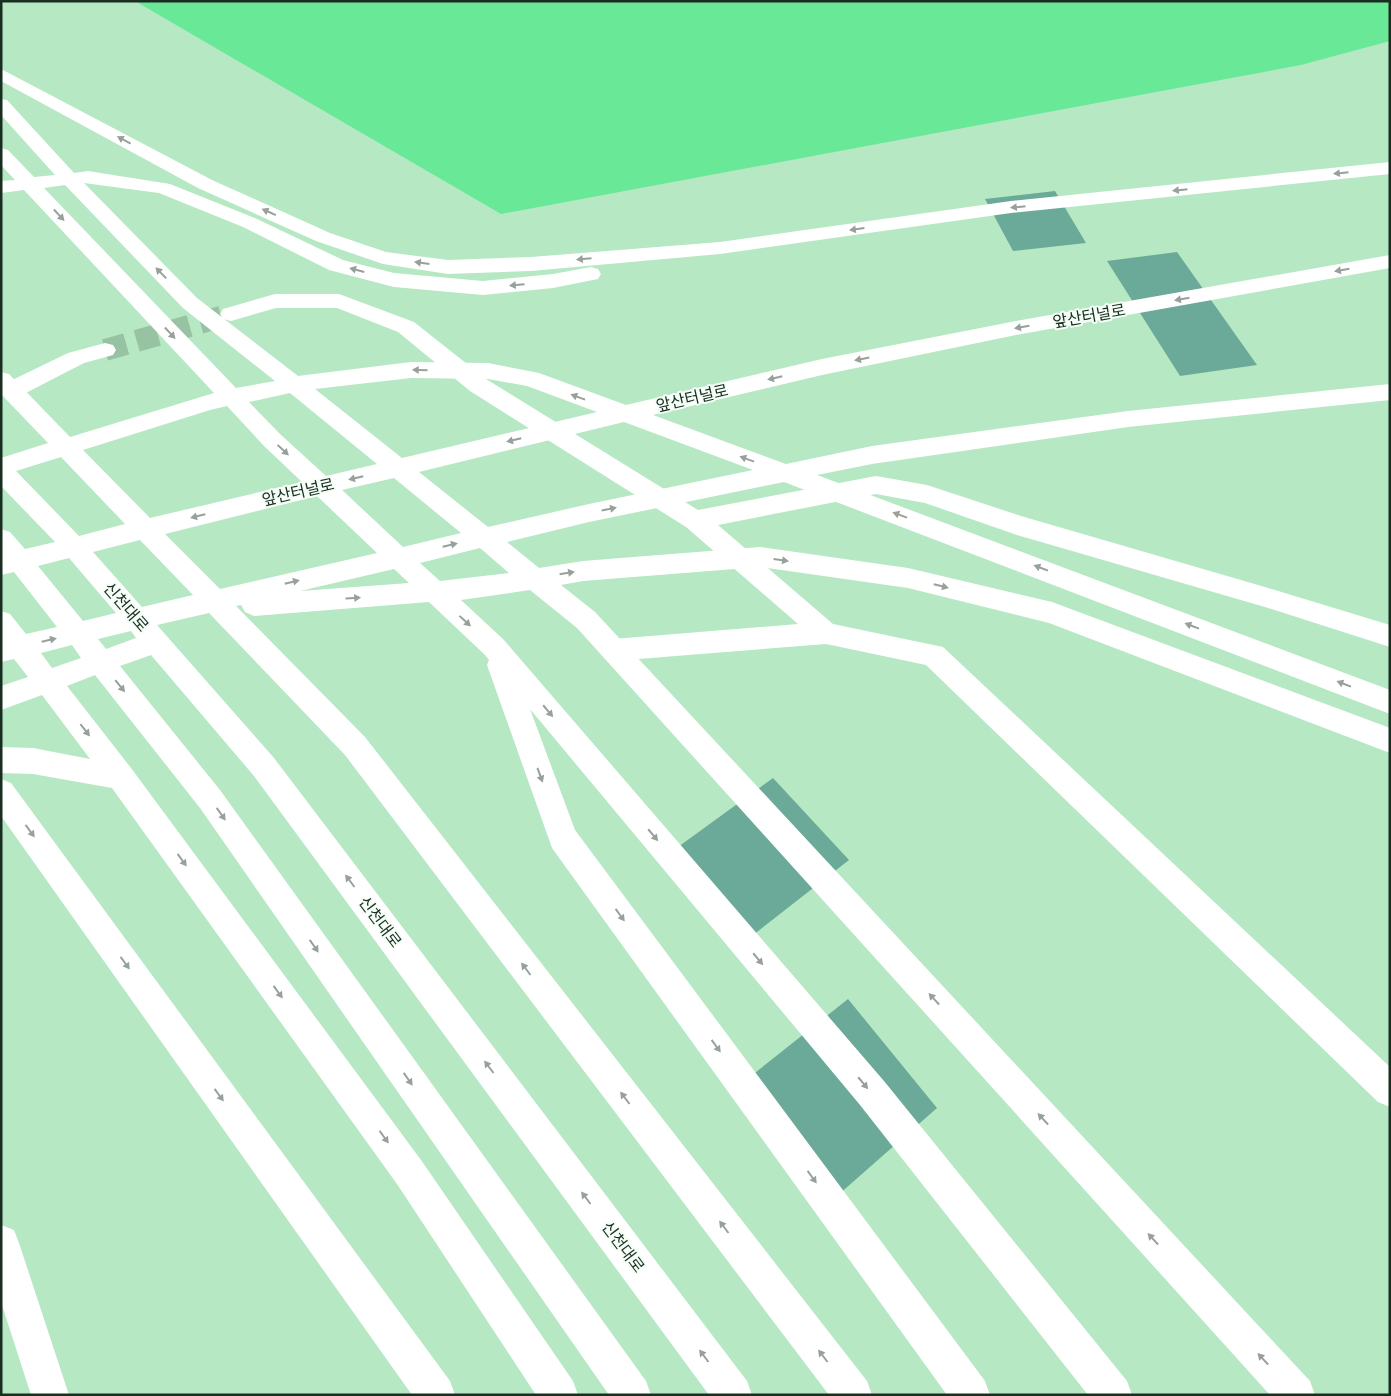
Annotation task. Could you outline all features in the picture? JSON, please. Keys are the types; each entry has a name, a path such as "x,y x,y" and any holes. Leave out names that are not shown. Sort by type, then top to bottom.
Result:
{"main road":[{"path":"1,74 205,184 323,237 382,258 448,267 531,264 720,248"},
{"path":"1,104 45,154 190,303 586,620 1296,1395"},
{"path":"1,154 272,440 494,647 872,1093 1113,1395"},
{"path":"1,187 88,177 163,188 250,223 336,264 394,280 483,288 553,281 720,248 1011,207 1390,168"},
{"name":"앞산터널로","path":"1,566 230,508 822,366 1016,328 1390,261"},
{"path":"232,314 275,301 339,301 406,327 478,385 695,520 826,633"},
{"path":"105,350 76,358 7,385 355,746 853,1395"},
{"path":"1,469 208,402 306,382 411,370 488,371 531,380 945,532 1390,702"},
{"path":"1,651 590,513 872,455 1128,419 1390,392"},
{"name":"신천대로","path":"1,469 56,526 264,767 734,1395"},
{"path":"695,520 876,485 927,494 1017,525 1265,597 1390,636"},
{"path":"1,539 210,799 632,1395"},
{"path":"165,612 471,588 583,571 760,557 908,578 1052,613 1390,741"},
{"path":"1,622 128,787 409,1172 559,1395"},
{"path":"614,650 826,633 934,655 1390,1090"},
{"path":"1,698 156,642"},
{"path":"494,647 563,838 971,1395"},
{"path":"1,760 33,761 128,787"},
{"path":"1,792 436,1395"},
{"path":"1,1243 50,1395"}],"green space":[{"path":"135,1 1390,1 1390,41 1301,65 501,214"}],"building":[{"path":"1055,191 1086,243 1013,251 985,199"},
{"path":"1177,252 1257,365 1180,376 1107,261"},
{"path":"773,778 849,860 753,935 678,847"},
{"path":"848,999 937,1108 829,1203 741,1084"}],"tunnel":[{"path":"105,350 231,314"}]}
